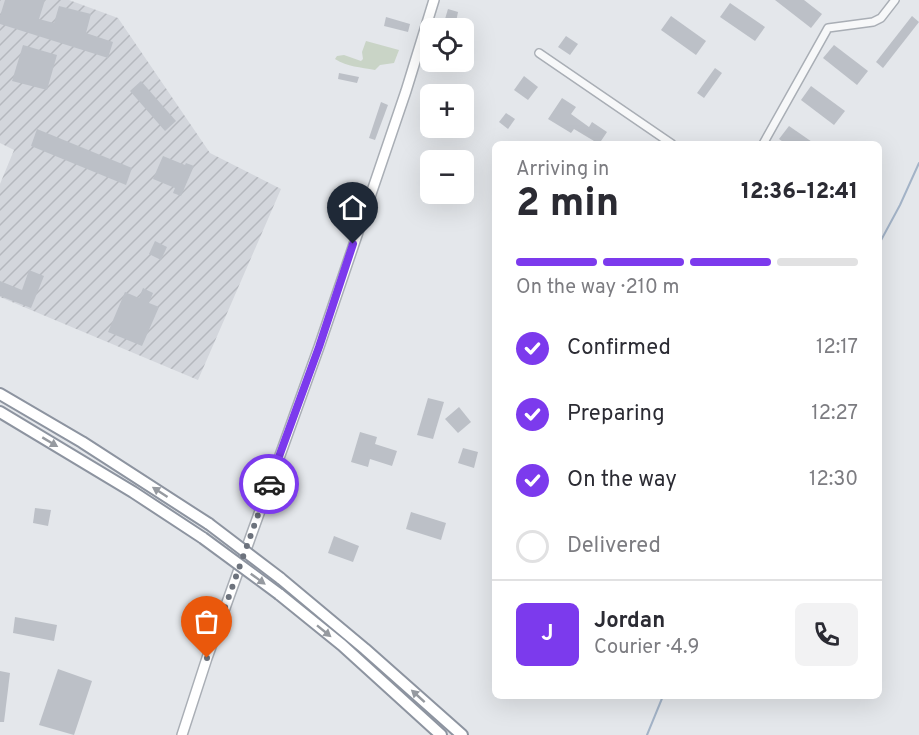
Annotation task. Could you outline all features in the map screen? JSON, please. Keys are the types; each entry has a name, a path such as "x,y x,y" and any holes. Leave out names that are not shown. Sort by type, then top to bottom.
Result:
{"highway":[{"path":"0,394 81,442 209,524 365,649 462,735"},
{"path":"0,412 133,492 203,538 279,594 342,645 441,735"}],"main road":[{"path":"182,735 207,658 319,347 434,0"}],"street":[{"path":"765,141 828,27 873,22 881,18 895,0"},
{"path":"539,53 668,141"}],"shaded area":[{"path":"0,0 69,0 118,18 210,153 281,189 198,380 0,297 0,184 14,150 0,143"}],"green space":[{"path":"366,41 399,50 394,63 380,65 375,70 349,65 335,59 337,56 344,55 361,61"}],"building":[{"path":"5,0 45,0 39,19 54,23 59,6 91,14 86,33 113,42 108,58 0,24"},
{"path":"775,0 804,0 822,14 811,28"},
{"path":"730,3 765,27 755,41 720,17"},
{"path":"448,9 458,12 457,18 445,18"},
{"path":"671,16 706,41 696,55 661,30"},
{"path":"912,16 919,22 883,68 876,62"},
{"path":"386,17 410,24 408,32 384,26"},
{"path":"566,36 578,44 570,55 558,47"},
{"path":"23,45 57,55 47,90 12,81"},
{"path":"834,45 868,71 857,85 823,58"},
{"path":"715,68 722,73 704,98 697,93"},
{"path":"339,73 359,77 357,83 338,79"},
{"path":"524,76 538,87 528,100 514,90"},
{"path":"141,81 176,121 165,131 130,91"},
{"path":"811,86 845,111 834,125 801,100"},
{"path":"562,98 576,107 571,114 589,127 592,122 607,132 601,141 594,141 574,129 571,133 548,119"},
{"path":"381,102 388,105 375,140 369,138"},
{"path":"506,113 515,119 508,129 499,122"},
{"path":"789,126 811,141 782,141 779,139"},
{"path":"37,129 132,168 126,185 31,146"},
{"path":"163,156 185,165 186,163 194,166 181,196 173,193 175,188 153,179"},
{"path":"339,192 351,195 346,210 335,207"},
{"path":"155,241 167,247 161,260 149,254"},
{"path":"29,270 44,276 31,308 0,296 0,281 22,290"},
{"path":"143,288 153,293 149,303 159,307 142,346 108,332 125,292 139,298"},
{"path":"428,398 444,402 433,439 417,435"},
{"path":"459,407 471,422 458,433 445,419"},
{"path":"360,432 377,437 375,444 397,451 392,466 370,459 368,467 351,462"},
{"path":"463,448 478,452 474,468 458,463"},
{"path":"35,508 51,510 48,526 33,523"},
{"path":"411,512 446,523 441,540 406,529"},
{"path":"334,536 359,546 353,562 328,553"},
{"path":"15,617 57,625 54,641 13,633"},
{"path":"58,669 92,681 74,735 39,725"},
{"path":"0,671 10,673 4,722 0,722"}],"waterway":[{"path":"882,238 919,163"},
{"path":"647,735 662,699"}],"way so far":[{"path":"207,658 269,484"}],"route":[{"path":"269,484 319,347 353,244"}]}
